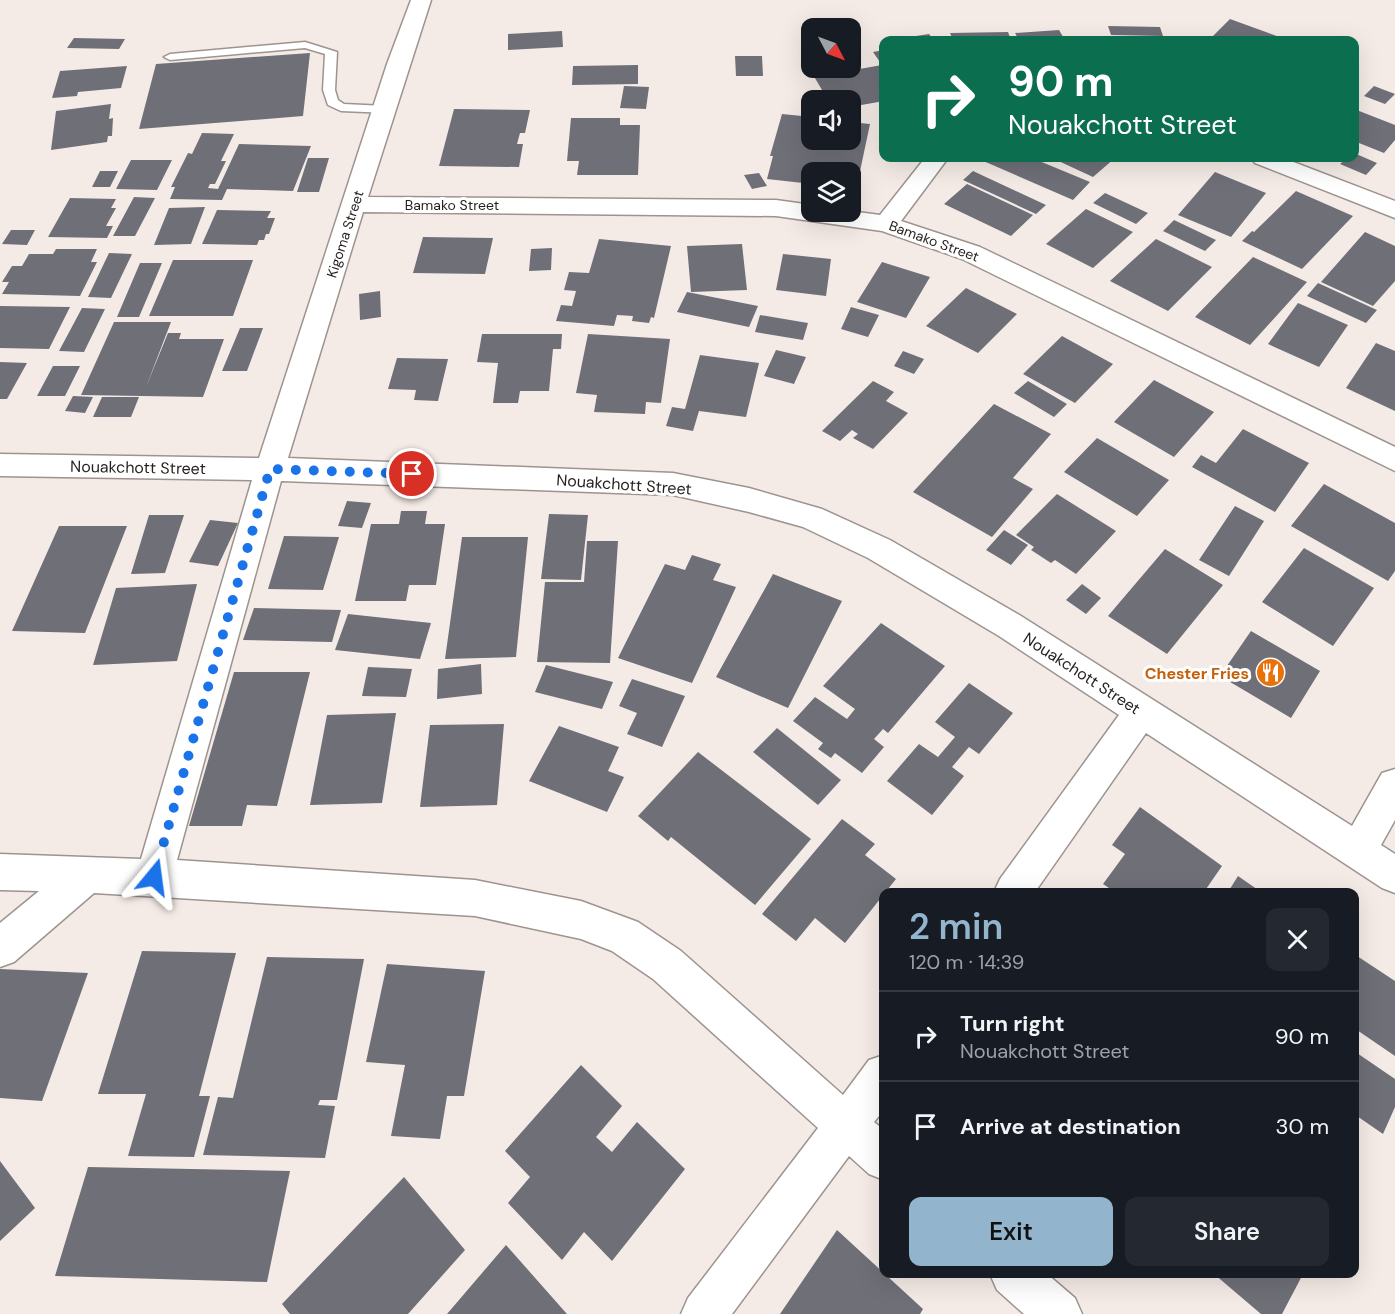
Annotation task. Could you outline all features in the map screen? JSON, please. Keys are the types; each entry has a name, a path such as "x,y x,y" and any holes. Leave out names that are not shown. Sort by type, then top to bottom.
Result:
{"street":[{"name":"Kigoma Street","path":"154,877 270,469 356,204 398,64 421,0"},
{"path":"886,224 934,162"},
{"path":"1273,162 1395,210"},
{"name":"Bamako Street","path":"356,204 776,208 886,224 971,253 1395,459"},
{"name":"Nouakchott Street","path":"0,465 270,469 673,484 749,500 811,518 879,549 1010,626 1395,875"},
{"path":"1016,888 1141,712"},
{"path":"1358,850 1395,785"},
{"path":"0,872 154,877 475,898 581,920 624,936 667,965 879,1155"},
{"path":"0,948 87,875"},
{"path":"704,1314 879,1082"},
{"path":"1018,1278 1059,1314"}],"lane":[{"path":"170,57 305,45 325,48 331,52 329,90 332,102 341,107 385,110"}],"building":[{"path":"1230,19 1277,36 1213,36"},
{"path":"1108,26 1160,27 1163,36 1111,35"},
{"path":"1059,30 1063,36 1017,36 1015,33"},
{"path":"562,31 563,47 508,50 508,34"},
{"path":"1008,32 1010,36 951,36 950,33"},
{"path":"74,38 125,39 119,49 67,48"},
{"path":"879,51 879,61 873,52"},
{"path":"310,53 303,116 139,129 156,64"},
{"path":"735,56 762,56 763,76 736,76"},
{"path":"638,65 638,84 572,85 573,66"},
{"path":"127,66 121,88 78,92 77,96 52,98 60,71"},
{"path":"879,66 879,102 861,105 861,90 822,90 815,78 861,78 861,69"},
{"path":"624,86 649,87 646,109 620,108"},
{"path":"1374,86 1395,94 1385,104 1364,96"},
{"path":"111,104 109,119 113,118 112,136 108,136 107,142 51,150 56,111"},
{"path":"454,109 530,110 525,133 520,133 517,144 523,144 519,167 439,166"},
{"path":"1359,111 1395,125 1395,140 1384,153 1359,143"},
{"path":"782,114 801,116 801,150 861,150 861,123 870,124 861,166 861,162 801,162 801,183 767,179 773,156 770,156"},
{"path":"571,118 620,118 620,125 640,125 638,175 577,175 579,161 567,161"},
{"path":"202,133 234,134 221,161 226,161 215,184 210,184 208,188 218,189 239,144 311,146 293,191 227,189 222,200 170,199 175,187 171,187 188,153 192,154"},
{"path":"1359,155 1377,163 1366,175 1340,164 1359,162"},
{"path":"308,158 329,158 319,192 297,192"},
{"path":"131,160 172,160 157,190 116,189"},
{"path":"986,162 1042,162 1090,182 1073,200"},
{"path":"1061,162 1110,162 1093,177"},
{"path":"100,171 118,171 110,187 92,187"},
{"path":"973,171 1046,205 1036,214 963,180"},
{"path":"1215,172 1266,193 1231,237 1178,215"},
{"path":"759,173 767,186 752,189 744,175"},
{"path":"967,184 1033,215 1011,236 944,204"},
{"path":"1296,191 1353,216 1302,269 1242,241"},
{"path":"1105,193 1148,213 1136,224 1093,203"},
{"path":"134,197 155,198 135,236 113,236"},
{"path":"70,198 116,199 111,208 116,208 106,226 113,226 107,238 48,237"},
{"path":"205,207 191,244 154,245 169,208"},
{"path":"1086,209 1133,232 1093,268 1046,244"},
{"path":"217,210 271,211 267,218 275,218 269,234 266,234 264,240 259,240 257,245 202,244"},
{"path":"1174,220 1216,240 1205,251 1163,231"},
{"path":"11,230 35,230 27,245 2,244"},
{"path":"1365,232 1395,246 1395,281 1373,306 1321,282"},
{"path":"423,237 493,238 485,274 413,273"},
{"path":"599,239 671,246 654,318 651,317 649,323 632,321 633,316 617,315 614,326 556,321 561,305 572,306 576,291 564,290 569,272 589,273"},
{"path":"1156,239 1212,267 1168,311 1110,281"},
{"path":"742,244 747,290 691,292 687,246"},
{"path":"552,248 551,270 529,271 531,249"},
{"path":"56,249 97,249 91,262 97,262 80,296 2,294 9,282 2,282 12,266 22,266 29,254 53,254"},
{"path":"109,253 132,254 111,298 88,297"},
{"path":"783,254 831,259 826,296 776,290"},
{"path":"1253,257 1307,282 1250,345 1195,317"},
{"path":"173,260 253,260 233,316 149,316"},
{"path":"882,262 930,277 906,318 857,302"},
{"path":"140,263 162,263 139,317 117,317"},
{"path":"1318,283 1377,310 1366,323 1307,296"},
{"path":"966,288 1017,314 978,353 926,326"},
{"path":"380,291 381,317 360,320 359,294"},
{"path":"687,292 758,306 749,327 677,312"},
{"path":"1298,303 1348,325 1319,367 1268,344"},
{"path":"0,306 70,307 49,349 0,348"},
{"path":"851,307 879,315 868,337 841,329"},
{"path":"82,308 105,309 84,352 59,351"},
{"path":"760,315 808,323 803,340 755,332"},
{"path":"114,322 171,322 146,387 168,333 181,333 179,339 224,339 203,397 81,395"},
{"path":"240,328 263,328 247,371 222,371"},
{"path":"482,334 562,334 561,349 553,349 549,391 520,391 518,403 493,403 498,363 477,362"},
{"path":"588,334 670,339 661,403 646,402 645,414 594,412 597,395 576,393"},
{"path":"1062,336 1113,364 1075,403 1023,374"},
{"path":"1376,343 1395,351 1395,411 1346,388"},
{"path":"776,350 806,357 794,384 764,376"},
{"path":"903,351 924,359 914,374 894,366"},
{"path":"700,355 759,363 746,417 699,411 693,431 666,426 672,407 685,409"},
{"path":"397,358 448,359 438,401 414,400 416,390 388,389"},
{"path":"0,362 27,363 7,399 0,399"},
{"path":"53,366 80,366 65,396 37,396"},
{"path":"1154,380 1214,412 1174,457 1114,422"},
{"path":"873,381 894,392 886,401 908,413 873,449 853,438 858,434 852,430 840,441 822,431"},
{"path":"1028,381 1067,404 1054,417 1014,393"},
{"path":"73,396 93,397 85,413 65,411"},
{"path":"102,397 139,397 131,417 93,417"},
{"path":"994,404 1051,434 1013,478 1033,489 992,537 913,492"},
{"path":"1243,429 1309,463 1275,512 1192,467 1201,455 1216,463"},
{"path":"1097,438 1169,480 1137,516 1064,472"},
{"path":"1324,484 1395,523 1395,571 1388,581 1291,526"},
{"path":"1057,494 1116,531 1076,574 1055,560 1051,563 1031,550 1034,547 1016,535"},
{"path":"347,501 371,503 362,528 338,526"},
{"path":"1235,506 1264,521 1229,576 1199,560"},
{"path":"401,511 427,511 425,524 445,524 436,585 409,585 406,601 355,601 371,524 399,524"},
{"path":"549,514 588,515 581,580 541,579"},
{"path":"149,515 184,515 165,573 131,574"},
{"path":"210,520 238,523 218,566 189,562"},
{"path":"59,526 127,526 85,633 12,631"},
{"path":"1004,530 1028,545 1011,565 986,550"},
{"path":"284,536 339,537 323,590 268,589"},
{"path":"462,537 528,537 516,657 445,659"},
{"path":"587,541 618,541 610,663 537,662 545,582 584,582"},
{"path":"1304,548 1374,588 1333,646 1262,602"},
{"path":"1165,549 1223,585 1167,654 1108,616"},
{"path":"692,555 721,564 713,580 736,587 692,683 618,658 665,564 685,570"},
{"path":"773,574 842,601 788,708 716,677"},
{"path":"197,584 177,661 93,665 116,588"},
{"path":"1082,584 1101,598 1086,614 1066,600"},
{"path":"254,608 341,610 332,642 243,640"},
{"path":"348,614 431,623 420,659 335,650"},
{"path":"881,623 945,666 888,733 883,729 874,739 884,747 862,773 835,753 831,758 818,749 823,743 793,721 815,697 847,719 855,709 823,686"},
{"name":"Chester Fries","path":"1251,631 1320,671 1291,718 1220,676"},
{"path":"481,664 482,694 437,699 438,669"},
{"path":"546,665 613,682 602,709 535,692"},
{"path":"368,667 412,669 406,697 362,696"},
{"path":"234,672 310,672 277,806 247,805 242,826 189,826"},
{"path":"632,679 685,696 662,747 627,734 637,713 619,706"},
{"path":"969,683 1013,713 979,754 969,747 952,767 964,776 932,815 887,781 919,744 938,757 955,737 935,722"},
{"path":"396,713 382,803 310,805 327,715"},
{"path":"504,724 497,805 420,807 430,725"},
{"path":"559,726 619,747 608,771 624,777 607,812 529,781"},
{"path":"777,728 841,780 818,805 753,752"},
{"path":"698,752 811,839 755,905 671,837 668,841 638,816"},
{"path":"1140,807 1222,866 1207,888 1109,888 1103,884 1125,854 1112,845"},
{"path":"842,819 875,844 865,855 896,879 889,888 879,888 879,900 845,943 815,918 796,941 762,914"},
{"path":"1238,876 1255,888 1230,888"},
{"path":"142,951 236,953 199,1096 210,1096 194,1157 128,1156 146,1094 98,1094"},
{"path":"267,957 364,959 337,1100 320,1100 318,1105 335,1106 325,1158 203,1155 218,1097 233,1098"},
{"path":"1359,957 1395,981 1395,1056 1359,1031"},
{"path":"387,964 485,971 464,1096 447,1096 440,1139 391,1136 405,1065 366,1062"},
{"path":"0,969 88,973 42,1101 0,1098"},
{"path":"1359,1054 1395,1079 1395,1107 1383,1134 1359,1117"},
{"path":"581,1065 622,1106 596,1137 612,1152 637,1122 685,1169 612,1261 584,1232 562,1260 508,1203 530,1177 505,1151"},
{"path":"0,1161 35,1208 0,1241"},
{"path":"88,1167 290,1171 267,1282 55,1276"},
{"path":"404,1177 465,1250 408,1314 290,1314 282,1304"},
{"path":"837,1230 879,1269 879,1278 889,1278 923,1309 920,1314 780,1314"},
{"path":"506,1245 567,1314 447,1314"},
{"path":"1219,1278 1301,1278 1282,1314 1261,1314"}],"place":[{"name":"Chester Fries","path":"1270,673"}],"route":[{"path":"154,877 270,469 412,474"}]}
